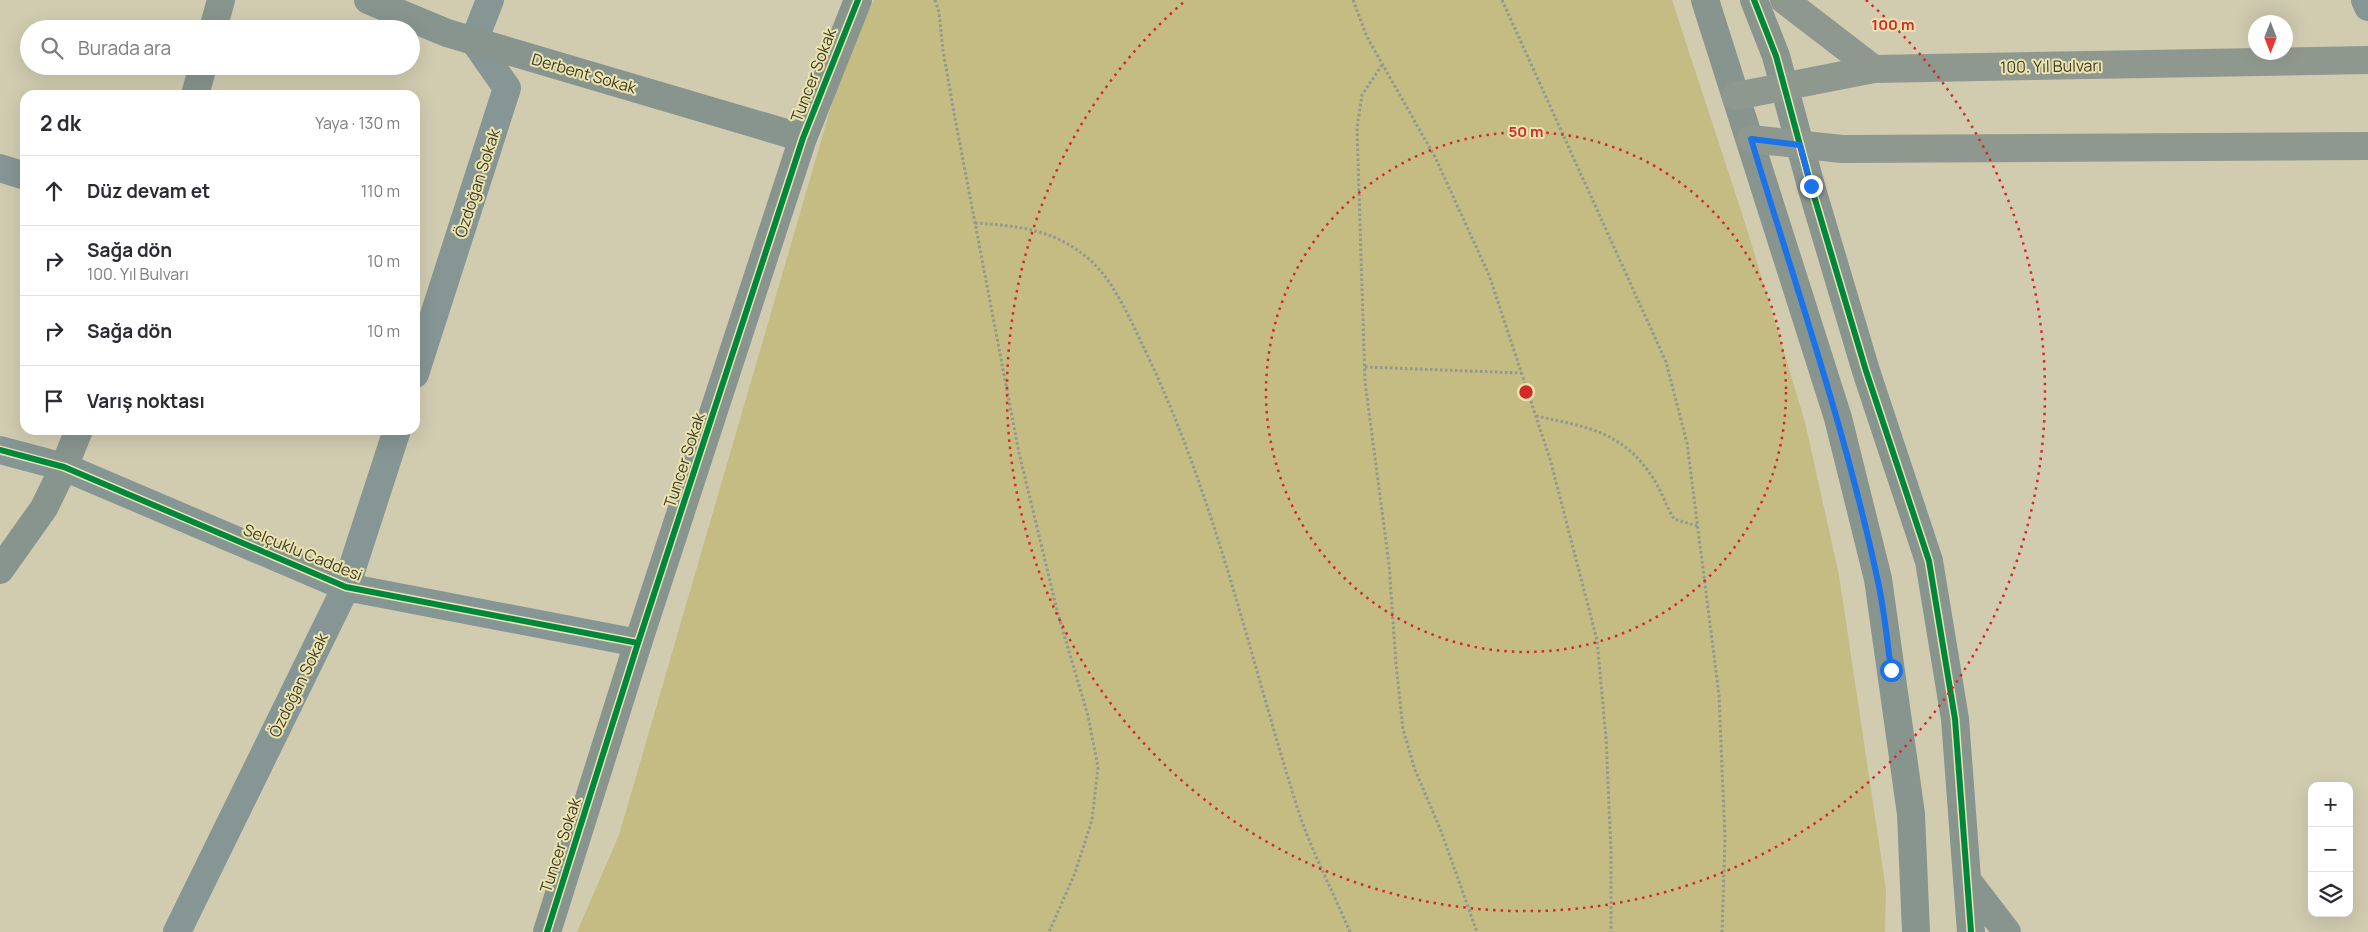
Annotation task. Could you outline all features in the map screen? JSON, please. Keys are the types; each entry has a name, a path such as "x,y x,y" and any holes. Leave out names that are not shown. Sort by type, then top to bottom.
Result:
{"main road":[{"path":"1784,0 1874,69"},
{"name":"100. Yıl Bulvarı","path":"1736,96 1874,69 2368,60"},
{"path":"1751,139 1842,149 2368,146"}],"street":[{"path":"215,20 221,0"},
{"name":"Derbent Sokak","path":"368,0 416,20"},
{"path":"474,41 490,0"},
{"name":"Tuncer Sokak","path":"546,932 803,138 858,0"},
{"path":"1705,0 1751,139 1838,418 1878,579 1911,814 1916,932"},
{"path":"1754,0 1776,56 1866,371 1929,561 1955,719 1971,932"},
{"path":"2366,0 2368,7"},
{"name":"Derbent Sokak","path":"420,22 447,33 803,138"},
{"name":"Özdoğan Sokak","path":"420,358 507,88 474,41"},
{"path":"197,90 201,75"},
{"path":"0,168 20,174"},
{"path":"0,570 44,508 77,435"},
{"name":"Özdoğan Sokak","path":"177,932 346,587 395,435"},
{"name":"Selçuklu Caddesi","path":"0,450 64,467 346,587 638,643"},
{"path":"1967,880 2007,932"}],"path":[{"path":"935,0 939,12 942,50 974,223 1019,453 1058,614 1088,716 1098,767 1092,820 1075,873 1049,932"},
{"path":"1352,0 1382,64 1435,157 1489,276 1550,459 1598,640 1607,748 1611,851 1611,932"},
{"path":"1502,0 1666,362 1687,443 1719,695 1725,839 1722,932"},
{"path":"1382,64 1362,95 1357,128 1365,367 1389,564 1403,729 1415,770 1441,831 1477,932"},
{"path":"974,223 1022,226 1065,242 1091,260 1120,300 1163,387 1206,499 1299,813 1350,932"},
{"path":"1365,367 1521,374"},
{"path":"1535,416 1584,426 1614,438 1635,453 1654,479 1674,519 1698,526"}],"shaded area":[{"path":"874,0 1672,0 1747,229 1805,422 1839,575 1886,890 1885,932 577,932 619,835 844,62"}],"cycle path":[{"path":"547,932 638,643 803,138 858,0"},
{"path":"1754,0 1776,56 1811,186 1866,371 1929,561 1955,719 1971,932"},
{"path":"0,450 64,467 346,587 638,643"}],"route":[{"path":"1811,186 1800,145 1751,139 1838,418 1878,579 1891,670"}]}
